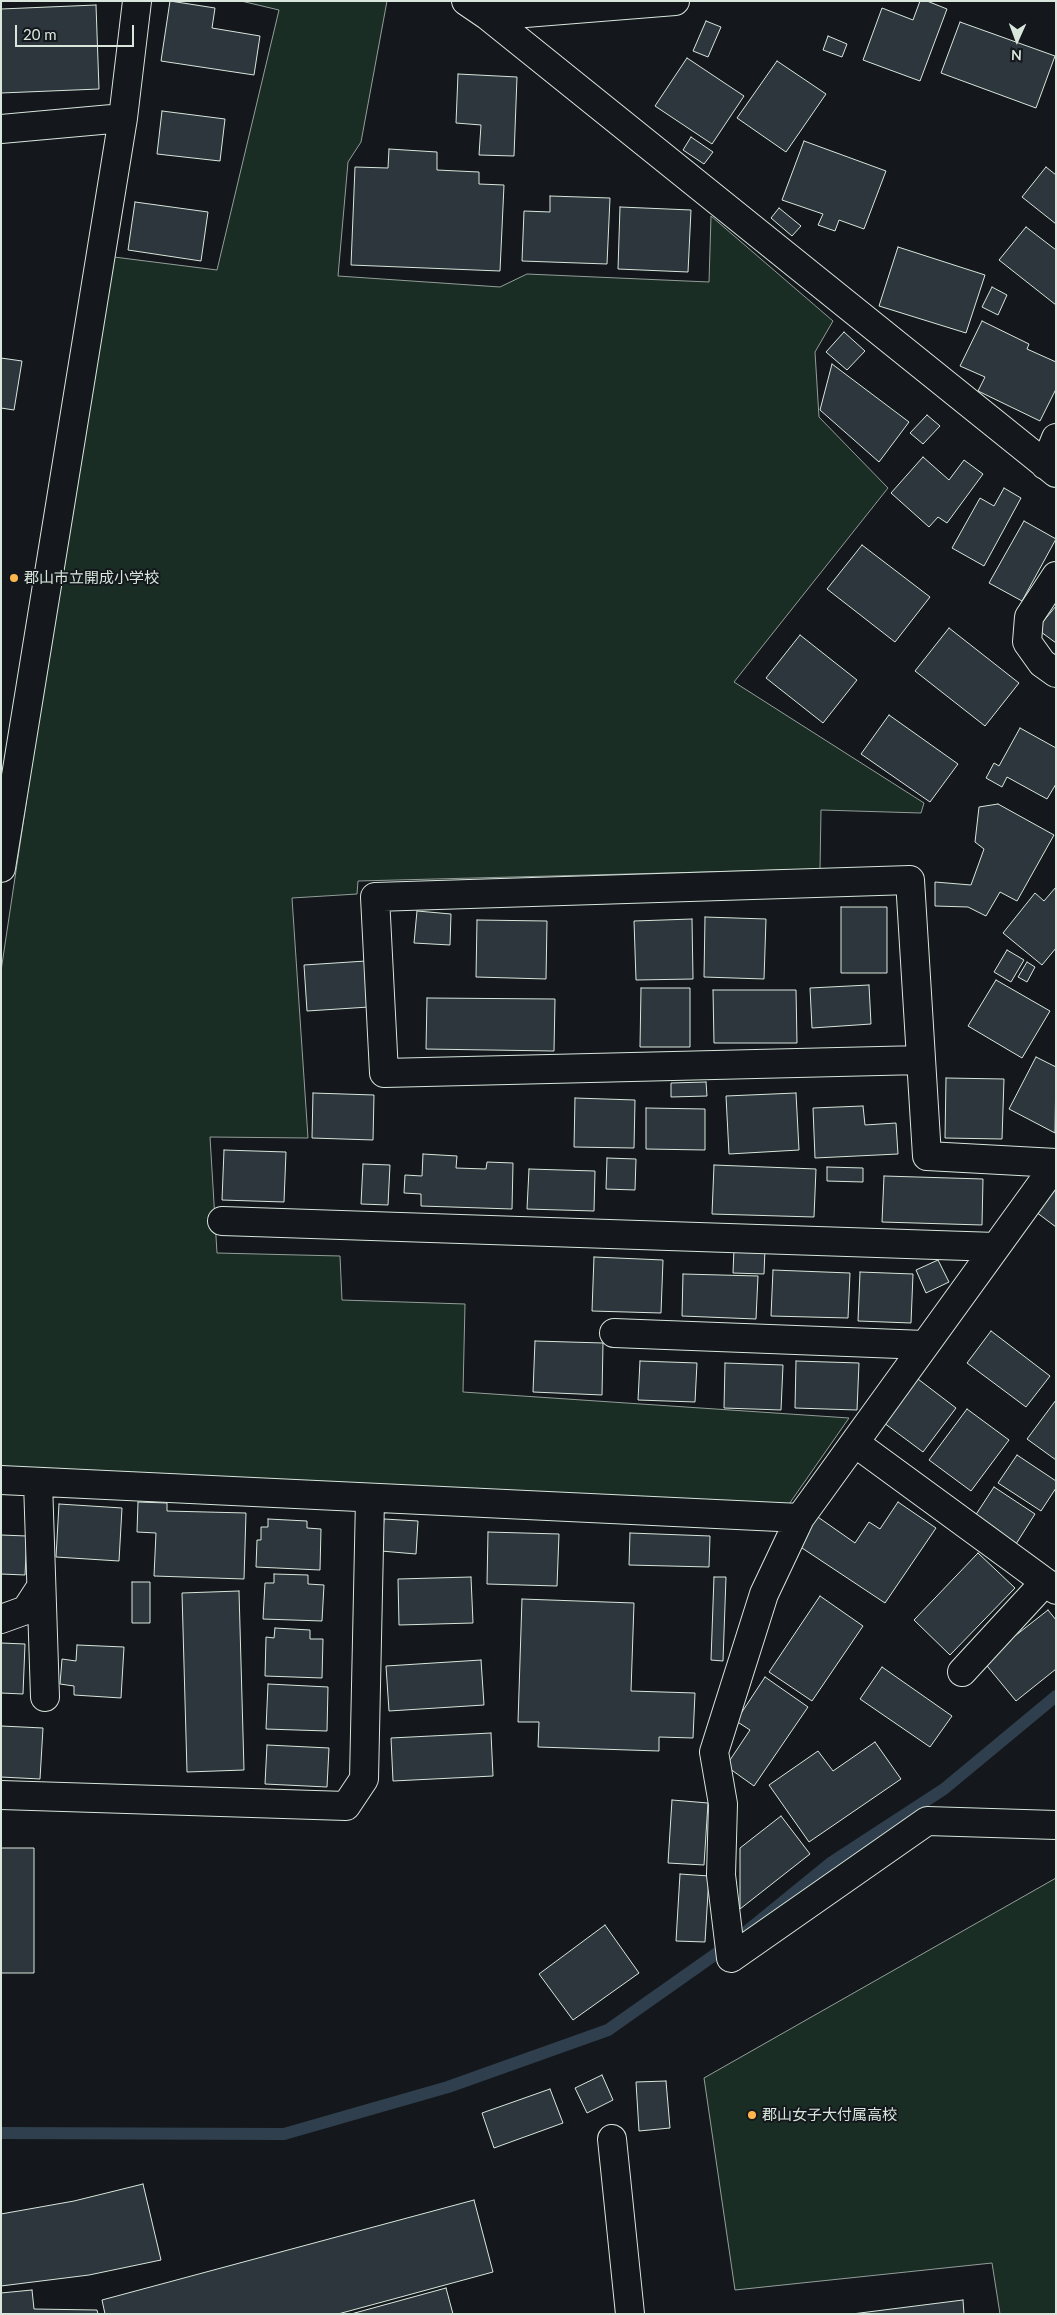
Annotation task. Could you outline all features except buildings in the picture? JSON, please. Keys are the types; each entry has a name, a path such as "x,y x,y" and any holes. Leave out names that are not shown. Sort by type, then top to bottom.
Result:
{"street":[{"path":"1,868 123,118 138,1"},
{"path":"466,1 488,16 1050,469 1056,438"},
{"path":"488,16 675,1"},
{"path":"1,129 123,118"},
{"path":"1056,576 1029,617 1028,642 1042,663 1056,673"},
{"path":"921,1060 384,1073 375,897 910,880 927,1156 1056,1163"},
{"path":"1056,1163 800,1518 764,1594 714,1752 723,1804 721,1874 731,1958 927,1821 1056,1825"},
{"path":"222,1221 996,1247"},
{"path":"614,1333 925,1345"},
{"path":"855,1442 1050,1586 962,1672"},
{"path":"1,1480 800,1518"},
{"path":"38,1482 45,1696"},
{"path":"1,1795 346,1806 364,1779 370,1499"},
{"path":"1,1619 26,1610 41,1587"},
{"path":"612,2139 630,2314"}],"green space":[{"path":"241,1 387,1 361,142 348,162 338,276 500,287 527,274 709,282 711,216 833,321 815,352 819,417 888,488 734,682 924,803 921,813 821,810 820,869 358,881 357,894 292,898 308,1138 210,1137 217,1253 340,1256 342,1300 465,1304 463,1392 849,1418 787,1507 1,1468 1,971 75,476 114,257 217,270 279,10"},
{"path":"1056,1878 1056,2314 1000,2314 992,2263 735,2290 704,2078"}],"waterway":[{"path":"746,1932 832,1862 944,1789 1056,1696"},
{"path":"1,2133 284,2134 448,2087 608,2030 730,1944"}],"place":[{"name":"郡山市立開成小学校","path":"14,578"},
{"name":"郡山女子大付属高校","path":"752,2115"}]}
